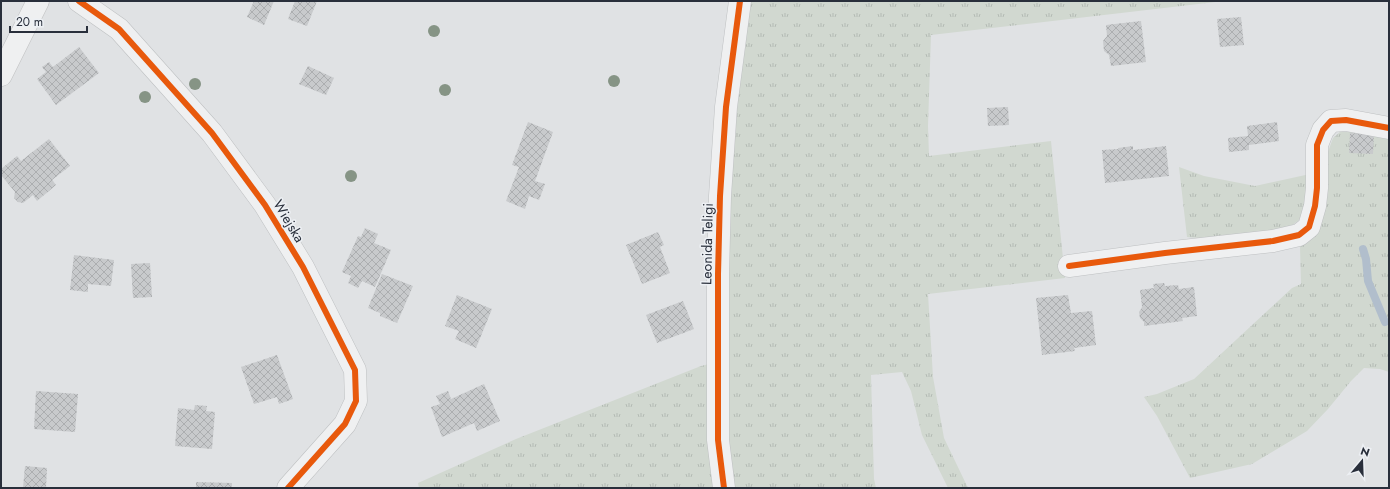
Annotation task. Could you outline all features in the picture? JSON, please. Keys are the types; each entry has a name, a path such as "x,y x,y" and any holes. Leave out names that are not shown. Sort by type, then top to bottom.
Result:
{"street":[{"path":"1,75 38,1"},
{"name":"Wiejska","path":"79,1 119,29 217,139 265,205 303,267 355,370 356,401 345,424 288,488"},
{"name":"Leonida Teligi","path":"724,488 718,440 718,274 720,196 726,107 740,1"},
{"path":"1069,266 1165,253 1273,241 1299,235 1309,227 1315,206 1317,188 1317,145 1323,130 1331,121 1346,120 1389,128"}],"green space":[{"path":"747,1 1224,1 931,35 928,126 929,156 1051,141 1065,278 928,294 933,377 944,438 968,488 948,488 922,435 911,391 902,372 871,375 874,479 876,488 419,488 418,483 516,439 701,366 729,359 724,221"},
{"path":"1355,129 1389,134 1389,372 1380,369 1364,368 1307,431 1252,464 1190,478 1157,416 1144,397 1157,394 1194,379 1292,288 1301,284 1300,247 1312,237 1325,160 1333,138 1341,131"},
{"path":"1179,167 1204,176 1255,186 1310,174 1302,218 1280,234 1219,240 1187,237"}],"building":[{"path":"254,1 274,1 264,25 247,17"},
{"path":"295,1 317,1 307,26 288,19"},
{"path":"1241,17 1244,45 1220,47 1217,19"},
{"path":"1141,21 1146,62 1111,66 1109,55 1104,51 1103,41 1107,36 1106,25"},
{"path":"79,47 99,73 56,105 37,79 46,72 42,67 49,62 53,67"},
{"path":"308,66 334,78 326,95 299,84"},
{"path":"1008,107 1009,125 988,126 987,108"},
{"path":"528,122 553,132 535,181 545,184 539,200 529,196 525,209 506,201 519,167 512,165"},
{"path":"1277,122 1279,141 1249,145 1249,150 1229,152 1228,138 1248,136 1247,126"},
{"path":"1350,133 1374,134 1373,154 1349,153"},
{"path":"49,139 70,166 52,180 56,185 37,201 33,195 23,203 18,202 14,198 15,192 1,175 1,169 17,156 21,161"},
{"path":"1133,146 1133,150 1166,146 1169,176 1105,183 1102,150"},
{"path":"365,228 378,234 374,243 391,250 375,287 362,281 358,288 348,283 351,276 342,272 358,236 361,237"},
{"path":"658,232 664,245 660,247 670,273 642,284 626,245"},
{"path":"74,255 114,260 111,286 88,284 88,292 70,290"},
{"path":"150,263 152,297 133,298 131,264"},
{"path":"382,274 413,286 397,323 380,316 380,313 368,308"},
{"path":"1164,283 1165,286 1178,285 1179,289 1194,287 1197,316 1182,318 1183,321 1144,326 1144,322 1140,318 1139,312 1142,307 1140,290 1154,288 1153,284"},
{"path":"457,295 492,309 476,348 455,339 459,331 445,326"},
{"path":"1068,295 1071,313 1092,311 1096,345 1074,348 1075,351 1042,355 1036,298"},
{"path":"683,301 694,329 657,343 646,315"},
{"path":"277,355 293,399 279,404 277,397 254,404 241,367"},
{"path":"484,384 500,421 477,431 474,423 442,437 431,407 440,404 436,396 448,391 451,399"},
{"path":"36,391 78,394 75,432 34,429"},
{"path":"195,405 207,406 206,411 215,412 212,449 175,446 178,408 194,410"},
{"path":"25,466 47,468 46,488 23,488"},
{"path":"196,482 232,483 232,488 196,488"}],"waterway":[{"path":"1363,249 1366,259 1368,281 1385,322"}],"cycle path":[{"path":"79,1 119,29 212,133 265,205 303,267 355,370 356,401 345,424 288,488"},
{"path":"724,488 718,440 718,274 720,196 726,107 740,1"},
{"path":"1069,266 1165,253 1273,241 1299,235 1309,227 1315,206 1317,188 1317,145 1323,130 1331,121 1346,120 1389,128"}]}
